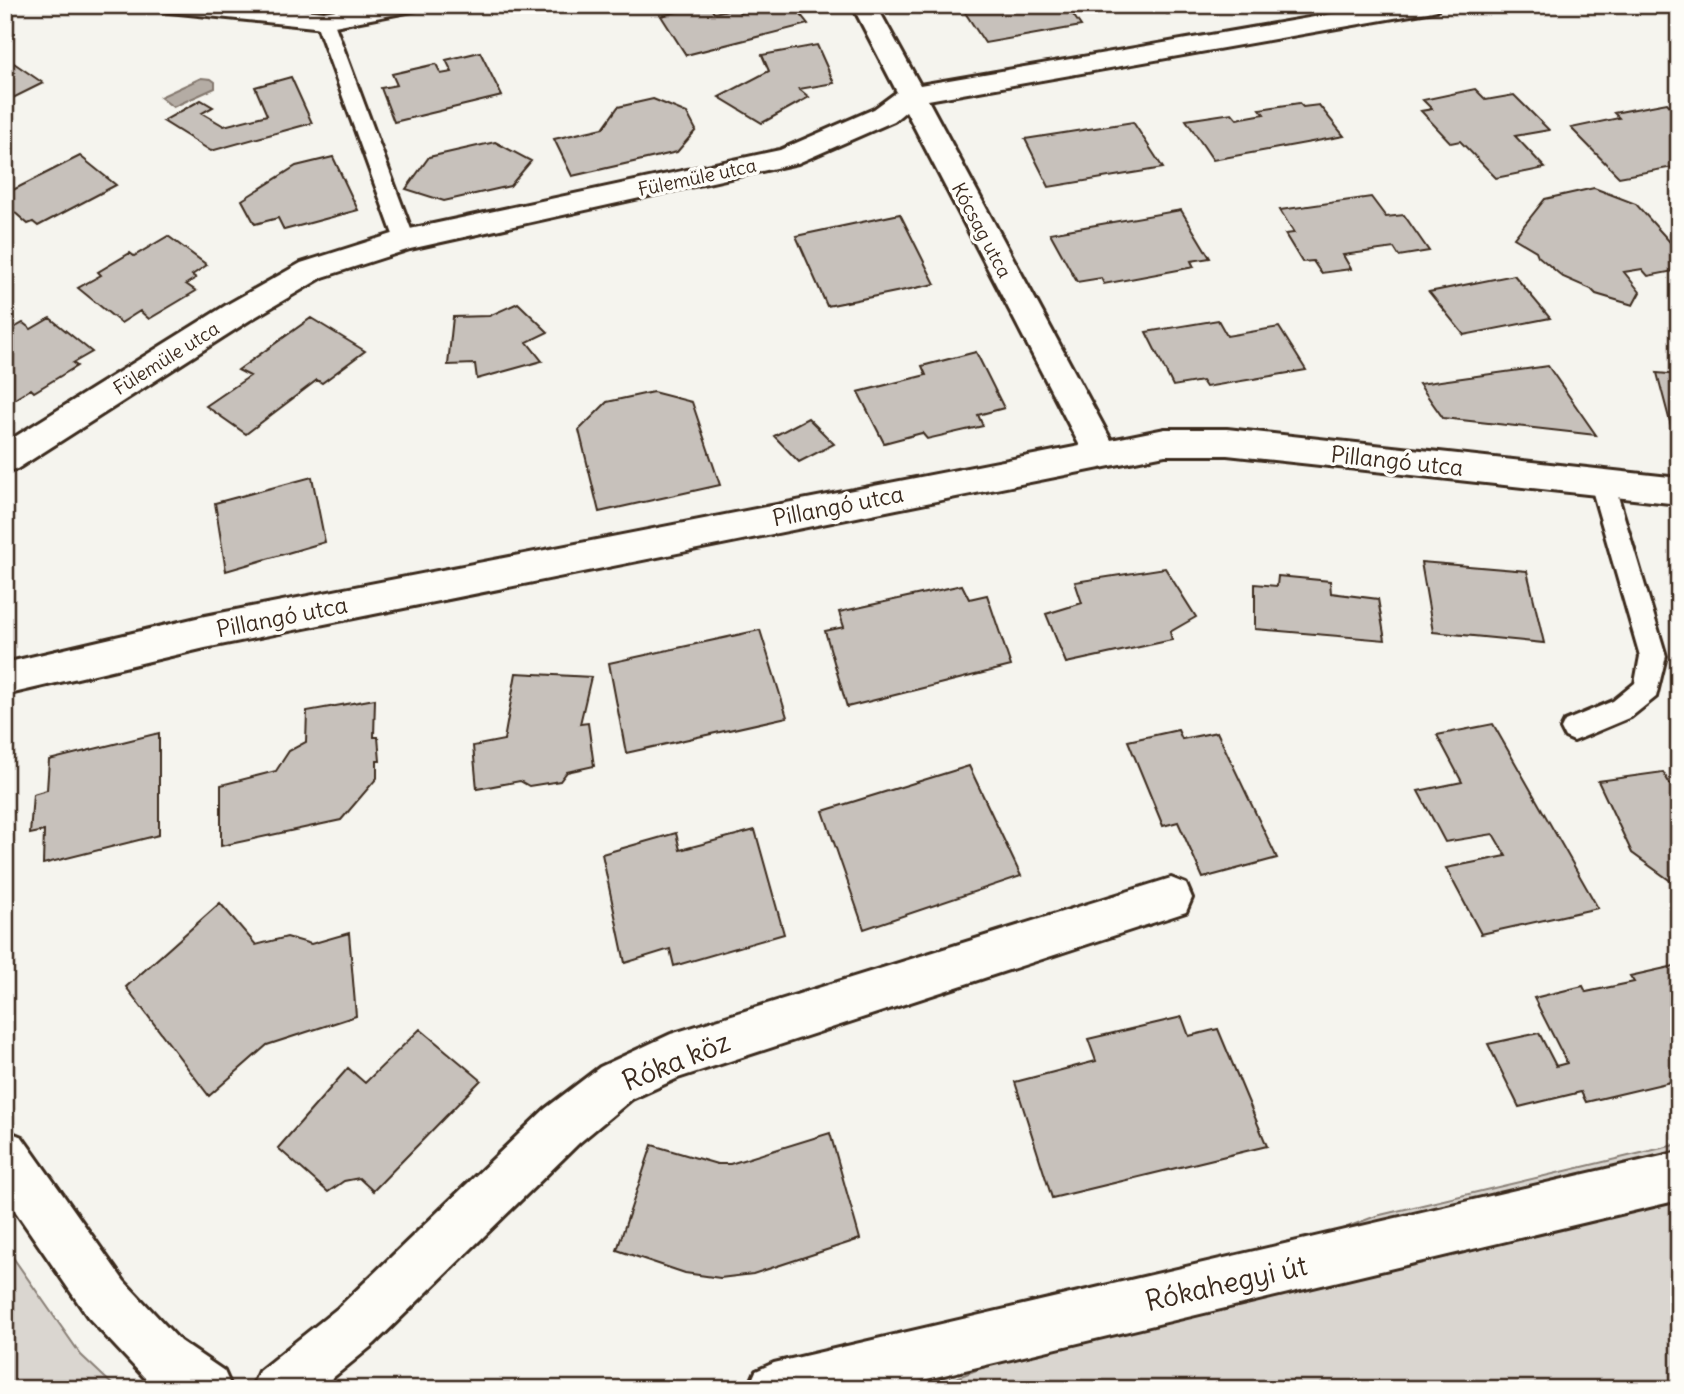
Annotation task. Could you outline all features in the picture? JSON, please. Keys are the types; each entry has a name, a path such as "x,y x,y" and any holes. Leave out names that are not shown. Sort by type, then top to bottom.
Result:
{"street":[{"path":"169,5 324,20 350,11 407,5"},
{"name":"Kócsag utca","path":"864,5 1101,453"},
{"name":"Fülemüle utca","path":"5,460 239,312 302,276 405,240 788,157 884,115 910,94 1428,5"},
{"name":"Pillangó utca","path":"5,679 205,632 1165,442 1196,440 1679,491"},
{"name":"Róka köz","path":"277,1389 356,1326 562,1126 616,1083 671,1057 1171,898"},
{"path":"5,1154 106,1299 162,1359 206,1389"},
{"name":"Rókahegyi út","path":"774,1389 1679,1177"}],"lane":[{"path":"324,20 405,240"},
{"path":"1574,729 1622,709 1647,689 1653,656 1602,483"}],"shaded area":[{"path":"201,78 211,79 215,82 215,88 173,107 160,97"},
{"path":"1679,1144 1679,1389 927,1389 1376,1216"},
{"path":"5,1246 81,1355 117,1389 5,1389"}],"building":[{"path":"709,5 714,13 736,8 740,13 775,5 793,5 808,24 686,55 661,16"},
{"path":"960,5 1066,5 1081,26 985,43"},
{"path":"1159,5 1214,5 1167,14"},
{"path":"817,45 834,83 799,89 809,97 762,123 719,97 769,71 762,55"},
{"path":"480,52 502,96 394,122 381,88 397,85 392,74 436,64 441,74 452,72 446,60"},
{"path":"8,59 43,83 5,102 5,60"},
{"path":"291,77 312,123 211,151 163,121 201,100 213,107 202,113 224,126 267,115 255,87"},
{"path":"1475,89 1486,100 1514,95 1549,130 1515,136 1545,168 1496,178 1460,141 1451,143 1421,111 1432,109 1423,100"},
{"path":"653,99 687,113 696,130 677,152 572,176 554,139 603,128 618,107"},
{"path":"1299,103 1303,107 1319,105 1344,136 1213,160 1186,120 1232,113 1237,119 1264,114 1260,109"},
{"path":"1667,103 1679,115 1679,166 1619,177 1571,128 1619,118 1614,113"},
{"path":"1133,122 1163,168 1049,187 1025,139"},
{"path":"495,142 531,161 510,186 444,201 406,189 429,157"},
{"path":"80,156 116,185 38,226 33,222 28,224 5,204 9,201 5,194"},
{"path":"333,157 358,210 284,230 278,218 255,224 242,200 296,166"},
{"path":"1594,188 1636,204 1679,252 1679,270 1648,276 1642,269 1624,272 1640,292 1633,305 1596,294 1591,289 1563,277 1538,256 1536,251 1514,238 1545,199"},
{"path":"1371,197 1386,217 1404,215 1429,251 1399,256 1394,248 1343,255 1351,269 1321,273 1313,261 1302,262 1285,234 1294,233 1280,210"},
{"path":"1181,210 1210,258 1191,261 1194,267 1104,284 1101,278 1077,282 1050,233"},
{"path":"900,214 935,284 827,306 796,236"},
{"path":"168,236 207,265 192,275 196,278 186,284 196,291 149,319 140,311 121,323 78,288 101,275 98,272 130,253 134,256"},
{"path":"1514,275 1550,318 1464,335 1429,292"},
{"path":"518,303 548,332 527,342 542,361 477,379 475,364 448,365 453,317 489,316"},
{"path":"50,318 92,352 73,363 77,366 34,392 31,389 5,405 5,333 23,323 31,329"},
{"path":"311,318 365,351 322,383 317,380 246,434 206,406 250,376 238,370"},
{"path":"1218,320 1227,336 1279,327 1306,370 1206,387 1202,381 1173,386 1146,332"},
{"path":"976,352 1004,408 978,415 983,426 927,439 922,433 884,443 858,392 926,375 922,366"},
{"path":"1548,366 1596,435 1443,418 1419,384"},
{"path":"1657,373 1679,375 1679,441 1675,441"},
{"path":"653,392 692,402 720,485 599,512 579,430 607,402"},
{"path":"808,418 834,444 799,462 774,436"},
{"path":"312,477 325,542 226,571 215,503"},
{"path":"1421,562 1527,571 1544,643 1433,632"},
{"path":"1165,568 1196,617 1170,632 1172,640 1066,663 1046,614 1082,603 1075,582"},
{"path":"1278,576 1330,581 1331,593 1378,599 1385,640 1255,629 1255,584 1277,586"},
{"path":"962,585 969,599 987,595 1011,666 847,707 825,631 844,627 839,612"},
{"path":"760,630 787,717 626,753 609,663"},
{"path":"516,673 591,677 580,724 588,723 594,766 567,772 560,781 529,786 520,781 477,789 473,746 504,740"},
{"path":"375,699 374,737 378,737 380,761 377,761 377,778 341,820 221,846 221,785 276,771 289,751 306,742 307,711"},
{"path":"1493,724 1598,908 1481,934 1446,868 1506,856 1493,834 1445,842 1418,791 1462,782 1437,735"},
{"path":"1178,730 1182,739 1217,732 1277,858 1203,878 1178,822 1163,826 1128,741"},
{"path":"159,733 159,835 43,864 44,831 30,834 33,794 47,790 49,760"},
{"path":"969,766 1021,876 864,929 823,811"},
{"path":"1663,772 1675,793 1679,792 1679,887 1632,853 1598,781"},
{"path":"755,830 784,934 674,966 670,949 625,963 602,854 676,833 680,850"},
{"path":"220,903 256,945 287,937 311,944 349,933 356,1016 267,1045 209,1096 126,987"},
{"path":"1679,965 1679,1080 1586,1102 1581,1092 1519,1107 1488,1044 1539,1033 1556,1066 1567,1063 1534,998 1583,986 1586,992 1634,982 1630,976"},
{"path":"1182,1017 1189,1036 1218,1029 1267,1146 1052,1198 1015,1082 1096,1061 1088,1039"},
{"path":"420,1029 481,1080 373,1191 359,1178 344,1181 328,1192 278,1148 348,1068 365,1083"},
{"path":"830,1133 860,1239 753,1274 720,1278 685,1273 617,1250 652,1145 717,1164 730,1164"}]}
